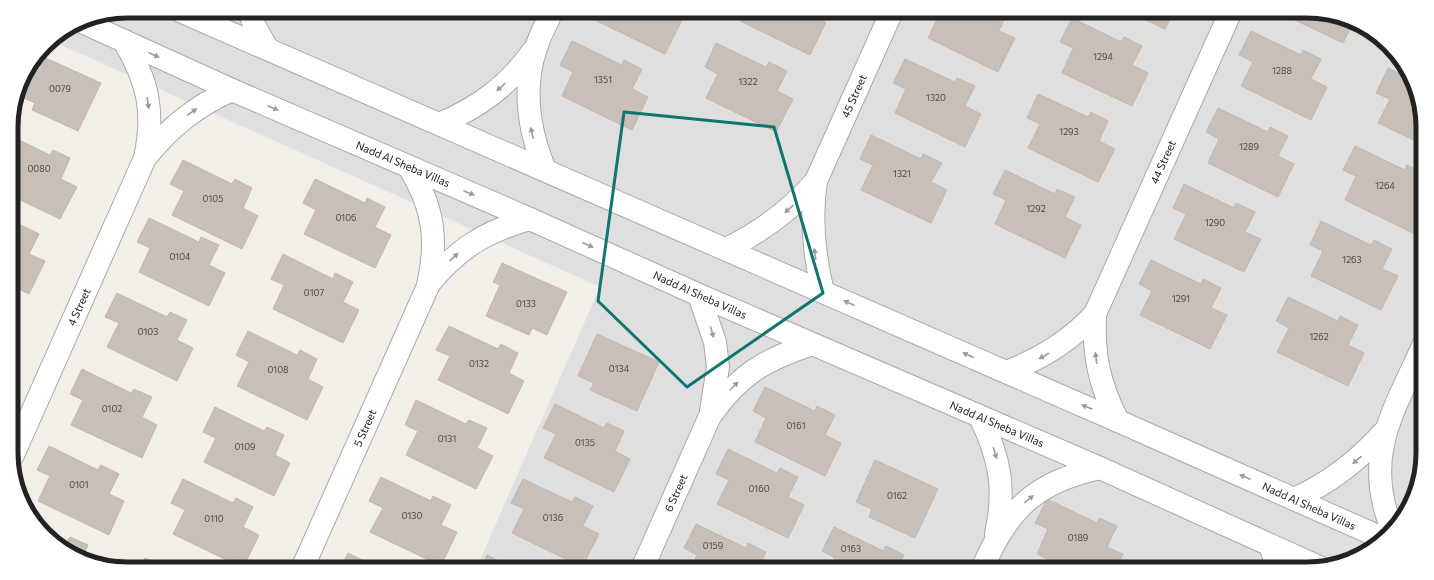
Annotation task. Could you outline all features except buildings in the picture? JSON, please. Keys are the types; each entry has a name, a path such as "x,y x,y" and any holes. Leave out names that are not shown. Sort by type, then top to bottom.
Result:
{"street":[{"name":"Nadd Al Sheba Villas","path":"196,18 1377,536"},
{"path":"252,18 267,48"},
{"path":"545,170 534,141 528,104 528,82 536,47 549,18"},
{"name":"45 Street","path":"816,181 889,18"},
{"name":"44 Street","path":"1096,314 1227,18"},
{"name":"Nadd Al Sheba Villas","path":"89,25 232,90 530,219 699,295 980,418 1100,468 1309,562"},
{"path":"124,41 137,64 146,89 150,115 149,142 145,158"},
{"path":"439,124 466,112 498,90 514,75 536,47"},
{"path":"145,158 172,127 190,112 210,100 232,90"},
{"name":"4 Street","path":"18,444 145,158"},
{"path":"410,167 426,198 433,225 434,246 428,286"},
{"path":"726,249 751,237 775,221 796,203 816,181"},
{"path":"816,181 813,212 813,239 823,292"},
{"path":"428,286 441,270 460,252 482,237 505,226 530,219"},
{"name":"5 Street","path":"305,562 428,286"},
{"path":"699,295 715,342 718,367 710,416"},
{"path":"1006,372 1047,354 1065,342 1096,314"},
{"path":"1096,314 1096,355 1100,378 1118,421"},
{"path":"710,416 725,396 743,377 764,363 787,352 812,344"},
{"path":"1390,524 1383,504 1379,481 1380,457 1384,432 1416,361"},
{"name":"6 Street","path":"645,562 710,416"},
{"path":"980,418 991,440 997,458 1002,490 1001,515 995,539 985,562"},
{"path":"1294,499 1314,490 1350,467 1384,432"},
{"path":"995,539 1010,517 1028,499 1050,484 1074,473 1100,468"},
{"path":"1270,545 1276,562"}],"highlighted area":[{"path":"624,112 774,127 823,293 687,387 598,301"}],"shaded area":[{"path":"120,18 1314,18 1342,24 1368,36 1389,55 1398,66 1408,85 1415,113 1416,453 1414,474 1405,501 1398,514 1373,540 1349,554 1314,562 479,562 600,287 57,43 66,36 85,26"}]}
